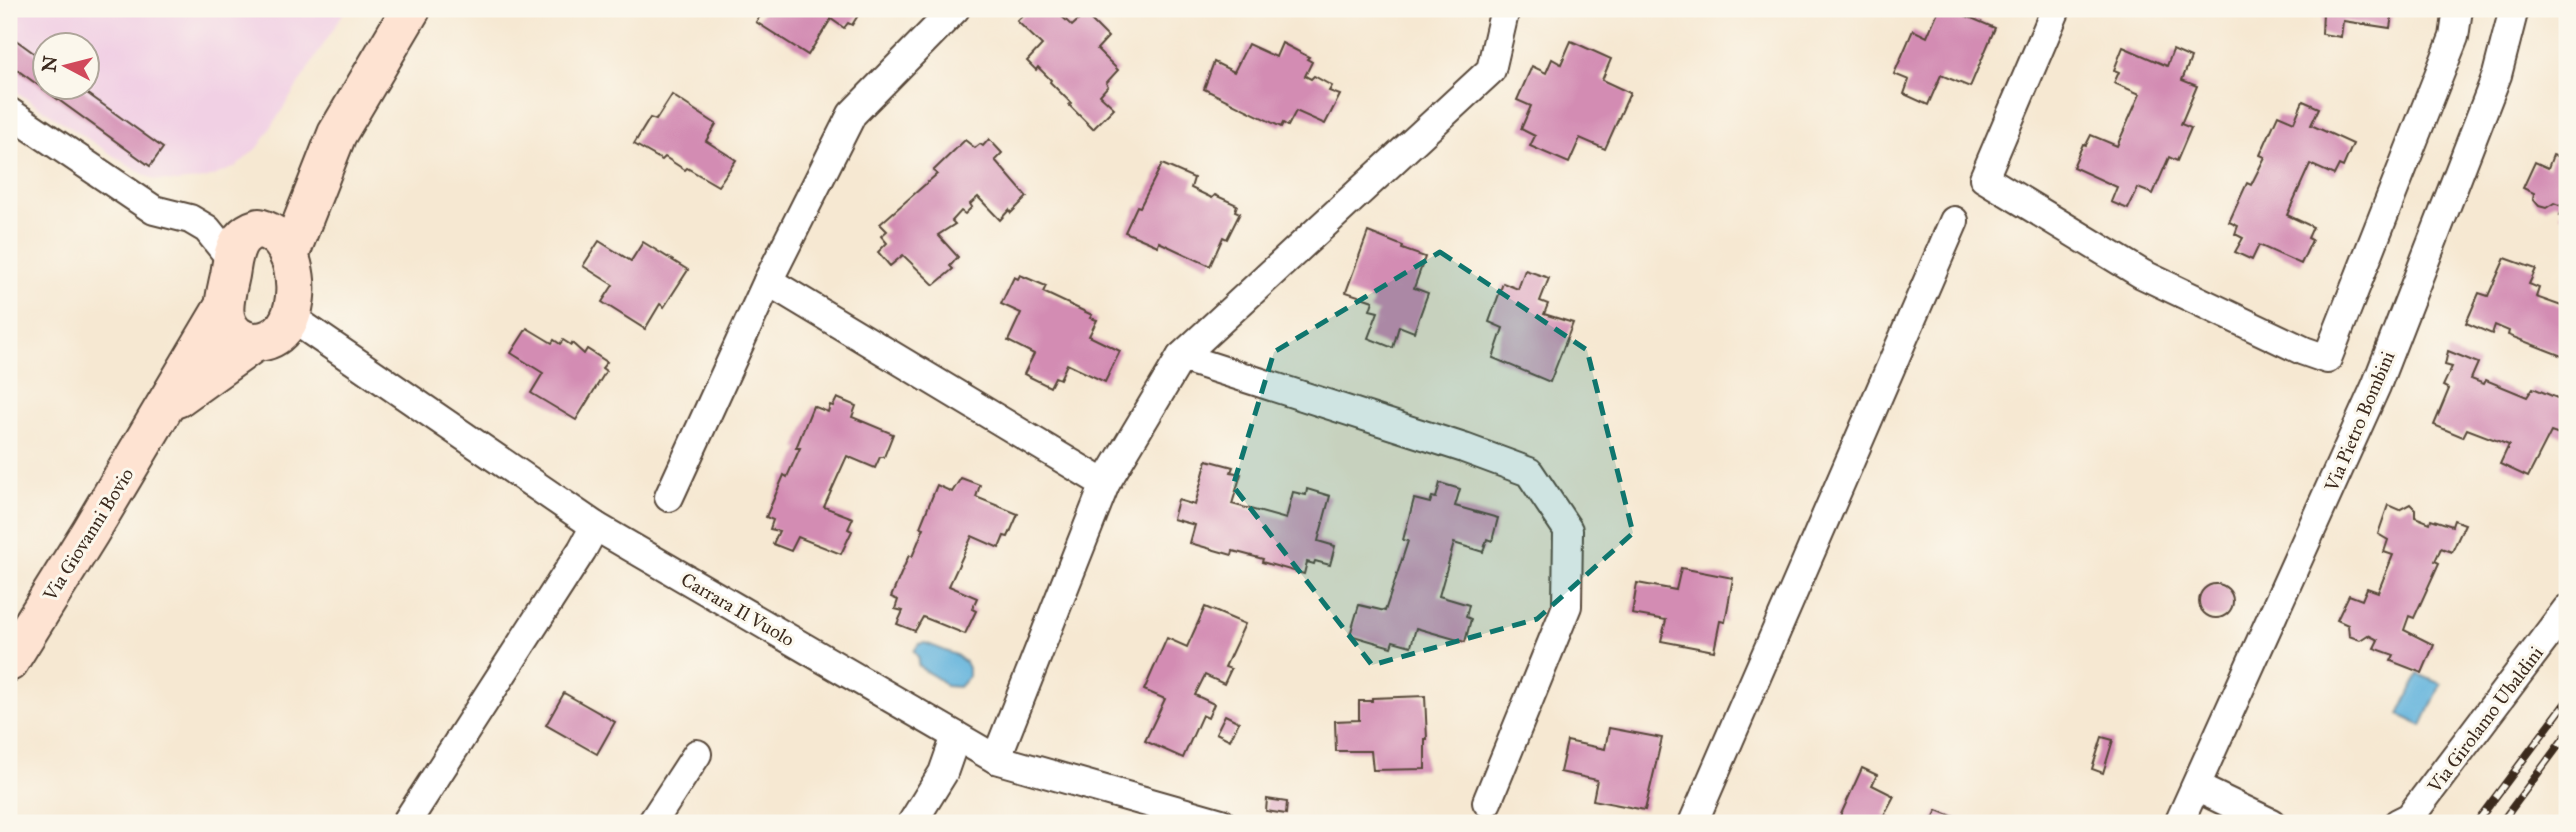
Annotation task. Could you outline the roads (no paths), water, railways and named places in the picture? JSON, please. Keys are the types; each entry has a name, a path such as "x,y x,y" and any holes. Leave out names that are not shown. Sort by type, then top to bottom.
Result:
{"main road":[{"path":"255,342 240,338 231,331 223,308 232,260 242,237 259,228 337,134 411,9"},
{"path":"289,256 337,134"},
{"path":"166,406 255,342 269,338 285,327 292,318 295,283 289,256 277,237 259,228"},
{"name":"Via Giovanni Bovio","path":"9,662 223,308"}],"street":[{"path":"669,497 768,281 852,114 955,9"},
{"path":"996,759 1105,484 1181,357 1491,71 1505,9"},
{"path":"2056,9 1984,178 2142,274 2304,351 2327,359 2454,37 2458,9"},
{"name":"Via Pietro Bombini","path":"2179,823 2376,386 2497,75 2514,9"},
{"path":"9,112 154,210 191,219 207,229 232,260"},
{"path":"1693,823 1954,221"},
{"path":"768,281 1105,484"},
{"name":"Carrara Il Vuolo","path":"292,318 595,526 996,759 1221,823"},
{"path":"1181,357 1464,448 1529,472 1568,530 1567,607 1487,802"},
{"path":"406,823 595,526"},
{"name":"Via Girolamo Ubaldini","path":"2398,823 2410,817 2567,609"},
{"path":"912,823 943,773 956,736"},
{"path":"652,823 697,754"},
{"path":"2196,787 2271,823"}],"water":[{"path":"925,643 956,655 965,662 968,677 959,687 946,686 918,665 919,659 914,651 919,644"},
{"path":"2418,674 2441,684 2422,726 2399,715"}],"railway":[{"path":"2476,823 2567,701"},
{"path":"2501,823 2567,734"}]}
